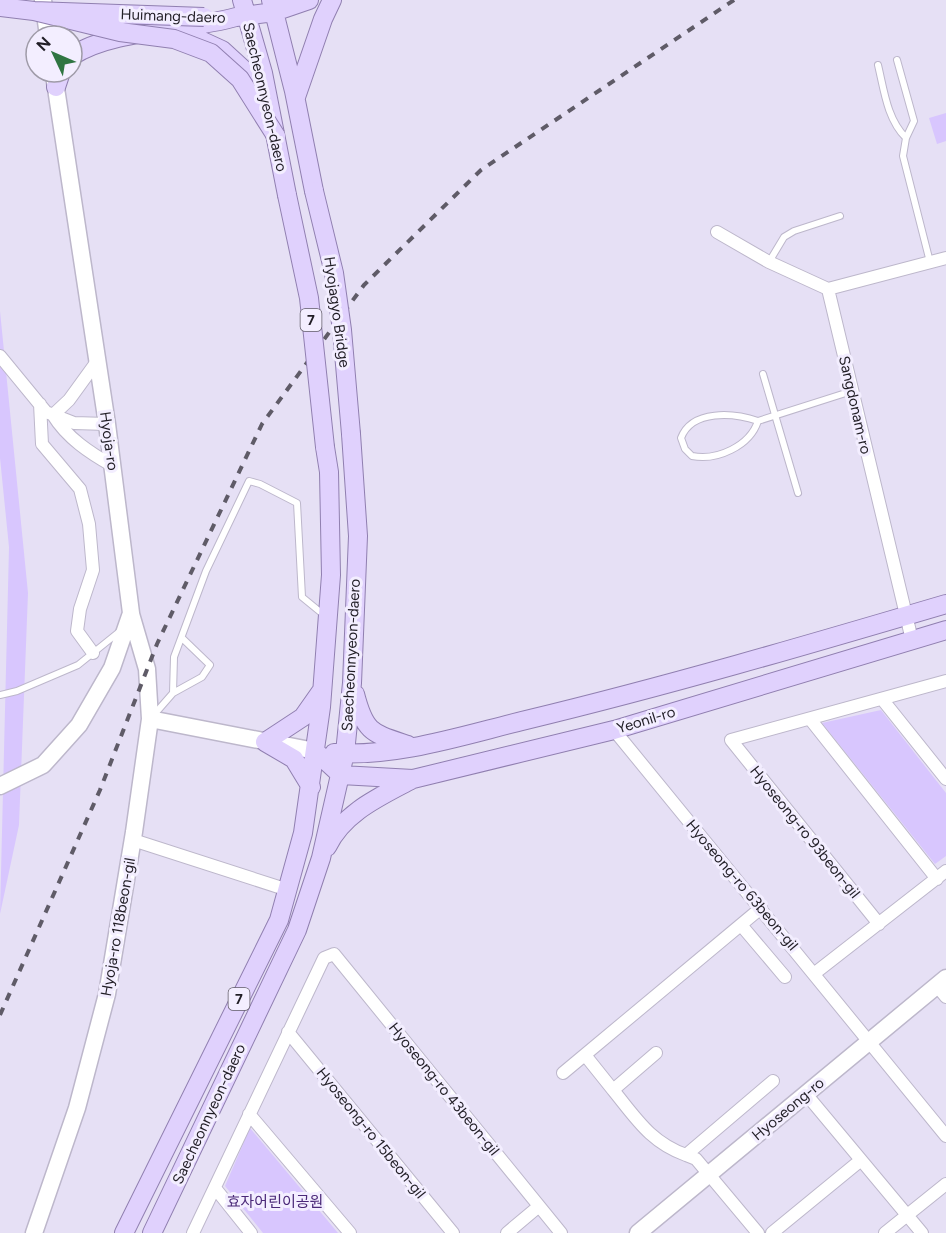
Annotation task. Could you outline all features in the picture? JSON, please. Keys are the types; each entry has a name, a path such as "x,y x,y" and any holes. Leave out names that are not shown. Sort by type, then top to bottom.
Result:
{"main road":[{"name":"Huimang-daero","path":"0,7 40,4 204,17 309,0"},
{"path":"295,99 332,0"},
{"path":"40,4 120,32 174,39 211,54 240,79 276,136"},
{"name":"Saecheonnyeon-daero","path":"273,6 314,191"},
{"name":"Saecheonnyeon-daero","path":"242,11 267,90 287,195"},
{"path":"84,48 174,29 242,11"},
{"path":"174,29 222,50 267,90"},
{"name":"Hyojagyo Bridge","path":"314,191 334,273 342,330 351,434"},
{"name":"Hyojagyo Bridge","path":"287,195 309,298 325,447"},
{"name":"Saecheonnyeon-daero","path":"152,1233 297,930 321,858 345,753 352,683 358,536 351,434"},
{"name":"Saecheonnyeon-daero","path":"124,1233 279,920 303,833 311,787 322,690 331,575 329,472 325,447"},
{"name":"Yeonil-ro","path":"315,751 345,753 412,747 622,697 946,604"},
{"name":"Yeonil-ro","path":"341,775 413,779 614,730 946,630"},
{"path":"352,683 364,723 378,735 412,747"},
{"path":"311,787 294,759 265,742 303,717 322,690"},
{"path":"315,751 341,775"},
{"path":"321,858 333,835 354,814 373,800 413,779"}],"street":[{"path":"40,4 45,24"},
{"name":"Hyoja-ro","path":"0,786 43,765 79,725 112,668 129,620 113,466 58,84"},
{"path":"717,232 769,262 828,289 946,258"},
{"name":"Sangdonam-ro","path":"828,289 912,639"},
{"path":"0,356 52,415 61,429 92,454 113,466"},
{"path":"52,415 69,400 98,360"},
{"path":"40,404 42,444 80,489 89,524 93,570 80,609 77,631 93,653"},
{"path":"52,415 74,423 107,423"},
{"name":"Hyoja-ro 118beon-gil","path":"34,1233 77,1108 107,994 133,840 150,719 147,669 129,620"},
{"path":"815,973 941,875 810,719 946,681"},
{"path":"882,699 946,779"},
{"path":"150,719 315,751"},
{"name":"Hyoseong-ro 93beon-gil","path":"810,719 731,740 879,924"},
{"name":"Hyoseong-ro 63beon-gil","path":"614,730 946,1136"},
{"path":"133,840 288,890"},
{"path":"563,1073 761,908"},
{"path":"741,925 785,977"},
{"name":"Hyoseong-ro 43beon-gil","path":"288,1032 324,957 334,954 561,1233"},
{"name":"Hyoseong-ro","path":"638,1233 870,1041 943,987"},
{"path":"193,1233 288,1032"},
{"name":"Hyoseong-ro 15beon-gil","path":"288,1032 453,1233"},
{"path":"613,1090 656,1053"},
{"path":"585,1055 652,1137 665,1148 696,1159 758,1233"},
{"path":"686,1155 773,1081"},
{"path":"806,1094 922,1233"},
{"path":"249,1114 350,1233"},
{"path":"772,1233 861,1160"},
{"path":"885,1233 946,1184"},
{"path":"215,1188 251,1233"},
{"path":"507,1233 538,1207"}],"lane":[{"path":"897,60 914,121 906,138 903,156 930,262"},
{"path":"878,65 891,116 897,129 906,138"},
{"path":"769,262 784,237 794,231 840,216"},
{"path":"763,374 798,493"},
{"path":"758,421 754,433 733,448 711,458 692,456 685,449 681,438 692,422 709,417 739,414 758,421 852,391"},
{"path":"173,693 174,657 206,571 249,482 260,484 297,503 302,597 327,617"},
{"path":"0,695 17,691 78,665 129,620"},
{"path":"150,719 173,693 202,677 210,664 182,638"}],"green space":[{"path":"946,113 946,141 937,144 929,118"},
{"path":"0,311 28,593 19,825 0,914 9,547 0,458"},
{"path":"881,710 946,793 946,856 935,864 822,723"},
{"name":"효자어린이공원","path":"250,1128 338,1233 263,1233 225,1186"}],"railway":[{"path":"0,1015 100,790 157,644 262,424 364,285 481,170 734,0"}]}
